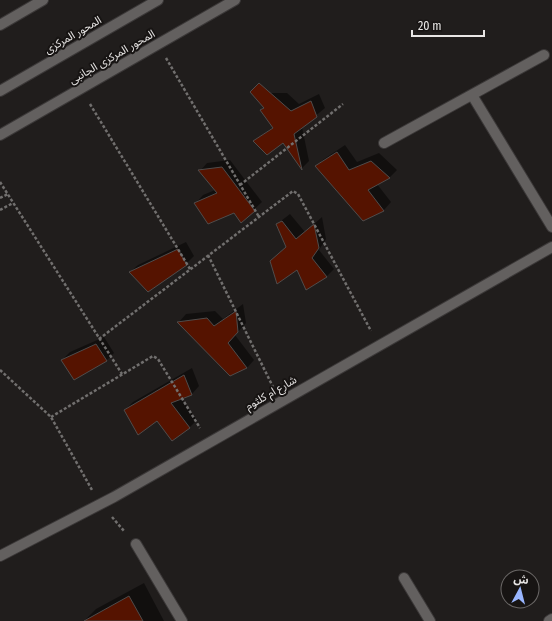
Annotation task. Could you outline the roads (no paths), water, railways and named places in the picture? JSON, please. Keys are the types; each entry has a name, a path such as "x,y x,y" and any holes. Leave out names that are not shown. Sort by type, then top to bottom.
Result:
{"street":[{"path":"0,25 43,0"},
{"name":"المحور المركزى","path":"0,91 158,0"},
{"name":"المحور المركزى الجانبى","path":"0,135 236,0"},
{"path":"384,143 544,55"},
{"path":"472,95 552,227"},
{"name":"شارع ام كلثوم","path":"0,556 100,504 552,247"},
{"path":"136,544 182,621"},
{"path":"404,578 430,621"}]}
